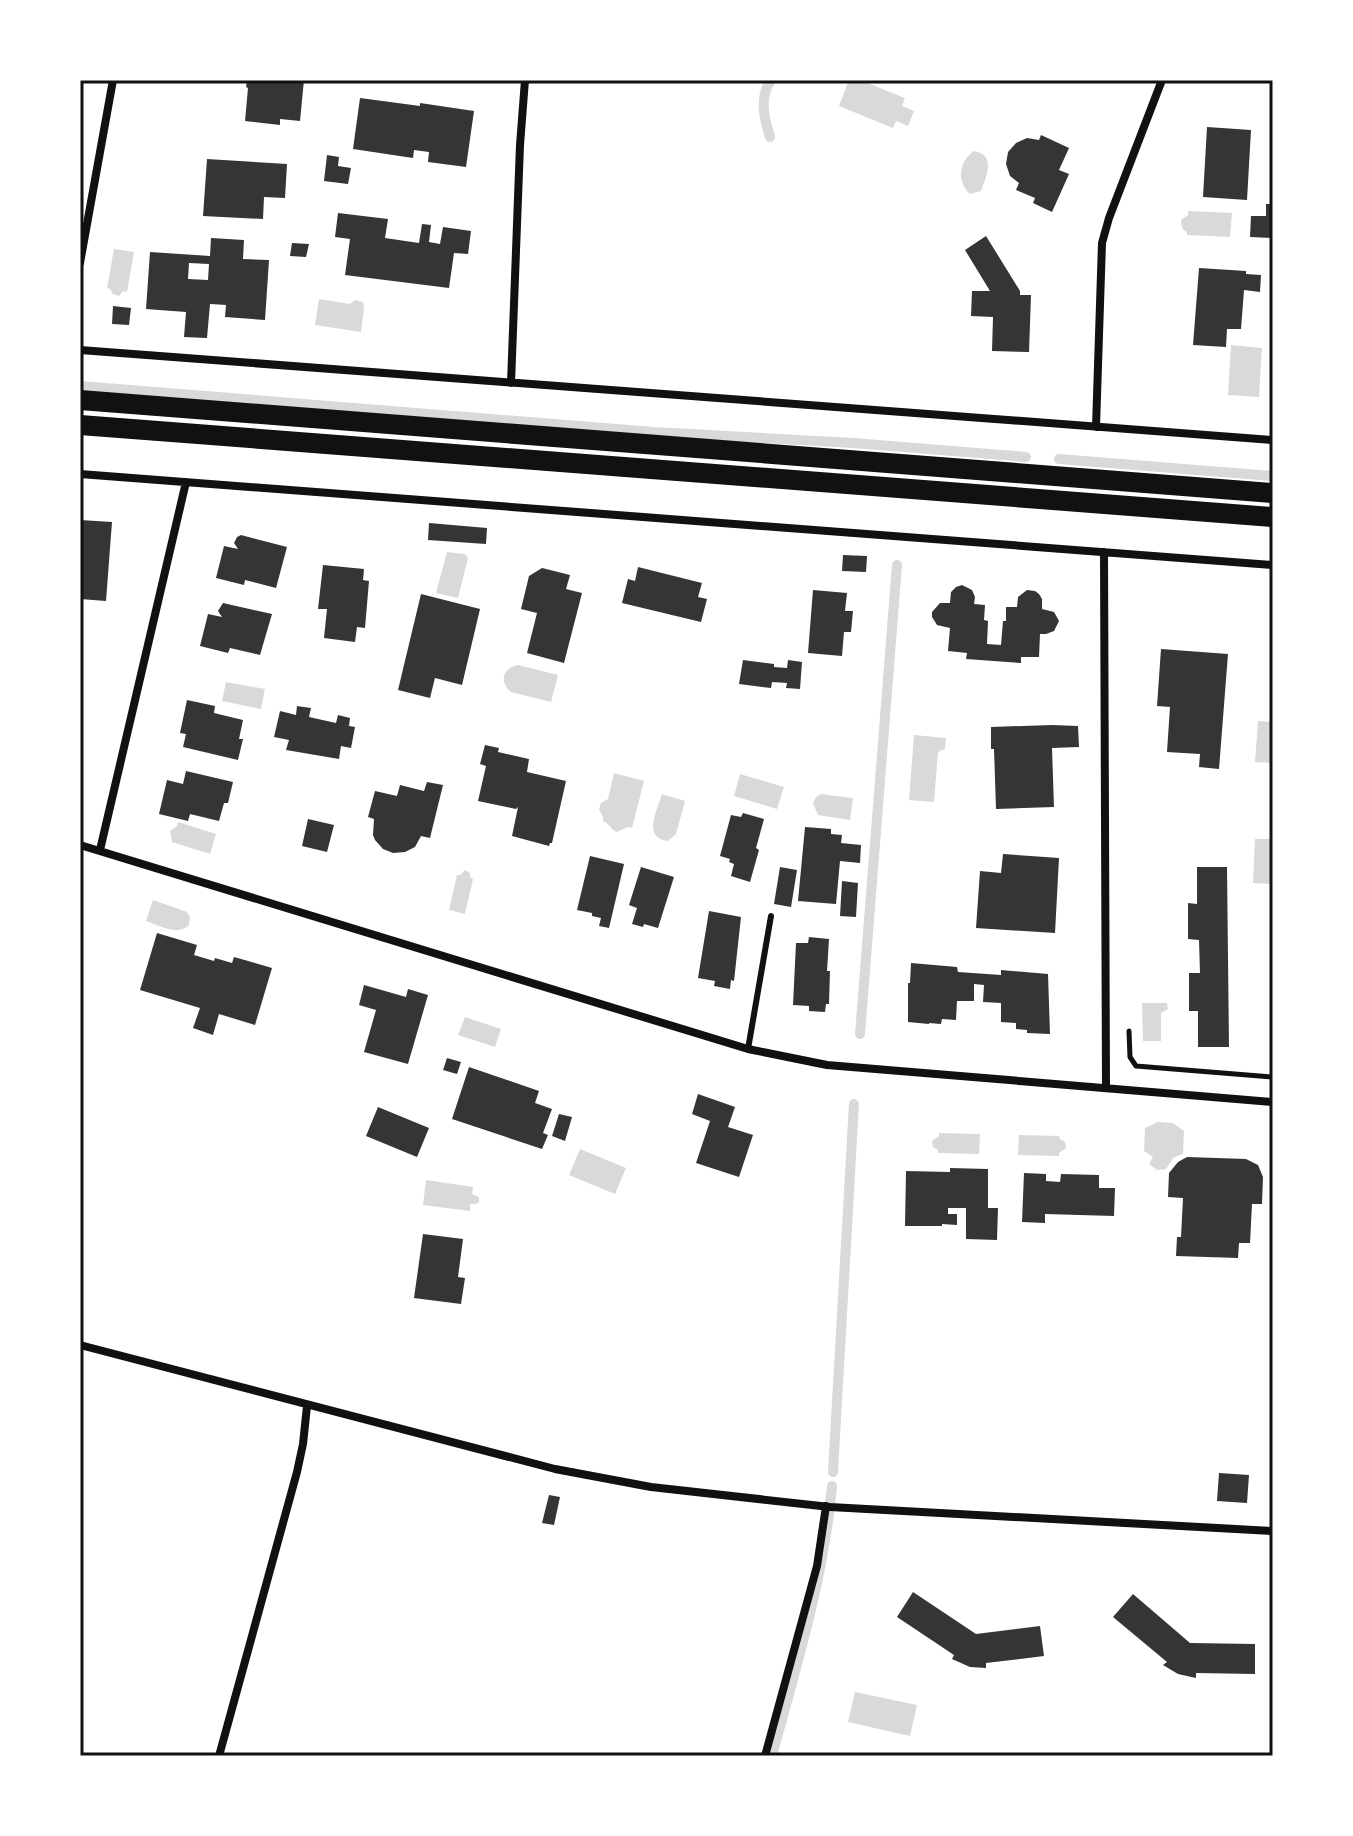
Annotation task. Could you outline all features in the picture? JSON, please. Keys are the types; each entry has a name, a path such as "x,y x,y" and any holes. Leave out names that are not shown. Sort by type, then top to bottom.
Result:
{"main road":[{"path":"80,400 1273,493"},
{"path":"80,425 1273,517"}],"street":[{"path":"80,263 113,80"},
{"path":"511,383 525,80"},
{"path":"1096,427 1102,243 1162,80"},
{"path":"80,350 1273,440"},
{"path":"80,474 1273,565"},
{"path":"100,850 186,482"},
{"path":"1104,552 1106,1088"},
{"path":"80,845 748,1049 827,1065 1273,1102"},
{"path":"80,1345 555,1469 651,1487 826,1506 1273,1531"},
{"path":"219,1756 297,1472 307,1406"},
{"path":"765,1756 817,1566 826,1506"}],"lane":[{"path":"748,1049 771,916"}],"path":[{"path":"1129,1025 1130,1057 1136,1066 1273,1077"}],"shaded area":[{"path":"849,80 860,80 905,98 902,106 914,111 908,126 896,121 893,128 839,106"},
{"path":"974,151 986,157 988,167 981,191 970,194 963,184 961,172 965,160"},
{"path":"1188,211 1232,213 1230,237 1187,235 1181,220 1188,215"},
{"path":"114,249 134,252 127,292 123,291 119,296 107,288"},
{"path":"319,299 350,304 355,300 363,302 361,332 315,325"},
{"path":"1231,345 1262,348 1259,397 1228,395"},
{"path":"447,552 465,554 468,558 458,598 436,593"},
{"path":"518,665 558,675 551,702 511,692 507,688 504,676 508,669"},
{"path":"226,682 265,689 261,709 222,701"},
{"path":"1258,721 1273,722 1273,763 1255,762"},
{"path":"914,735 946,738 945,749 938,752 934,802 909,800"},
{"path":"614,773 644,781 632,828 617,832 603,821 599,809 601,803 608,799"},
{"path":"740,774 784,787 777,809 734,796"},
{"path":"662,794 685,801 676,834 668,841 655,835 653,829"},
{"path":"821,794 853,798 850,820 818,815 813,803"},
{"path":"178,822 216,834 210,854 172,842 170,831"},
{"path":"1255,839 1273,839 1273,884 1253,883"},
{"path":"465,870 473,879 465,914 449,910 457,875"},
{"path":"153,900 187,912 189,925 174,930 146,921"},
{"path":"1142,1003 1167,1003 1168,1009 1161,1013 1161,1041 1143,1041"},
{"path":"465,1017 501,1029 495,1047 458,1035"},
{"path":"1158,1122 1173,1123 1184,1131 1183,1154 1173,1158 1166,1169 1157,1170 1149,1164 1153,1157 1144,1151 1145,1128"},
{"path":"939,1133 980,1134 979,1154 938,1153 932,1141"},
{"path":"1019,1135 1059,1136 1066,1148 1059,1156 1018,1155"},
{"path":"580,1149 626,1168 615,1194 569,1175"},
{"path":"426,1180 473,1187 472,1194 479,1197 479,1202 470,1204 470,1211 423,1205"},
{"path":"855,1692 917,1705 910,1736 848,1722"}],"building":[{"path":"247,80 304,80 300,121 280,119 280,125 245,121"},
{"path":"360,98 474,111 466,167 428,162 429,152 414,150 413,158 353,149"},
{"path":"1207,127 1251,130 1247,200 1203,197"},
{"path":"1041,135 1069,148 1059,170 1069,174 1052,212 1033,203 1035,198 1016,190 1019,183 1010,176 1006,164 1008,152 1016,143 1027,138 1039,140"},
{"path":"327,155 339,157 338,166 351,168 348,184 324,181"},
{"path":"207,159 287,164 285,198 264,197 263,219 203,216"},
{"path":"1266,204 1273,204 1272,238 1250,237 1251,216 1266,216"},
{"path":"338,213 388,219 385,238 419,243 422,224 431,225 429,242 440,244 443,227 471,231 468,254 454,253 449,288 345,275 350,239 335,237"},
{"path":"986,236 1020,295 1031,295 1029,352 992,351 993,317 971,316 972,291 990,291 965,250"},
{"path":"211,238 244,240 243,259 269,260 265,320 225,317 226,305 210,304 207,338 184,337 186,312 146,309 150,252 210,256","holes":["189,263 209,264 208,280 188,279"]},
{"path":"292,243 309,244 306,257 290,256"},
{"path":"1199,268 1261,275 1260,292 1244,290 1241,329 1227,329 1226,347 1193,345"},
{"path":"113,306 131,308 129,325 112,324"},
{"path":"80,520 112,522 106,601 80,599"},
{"path":"429,523 487,528 486,544 428,540"},
{"path":"241,535 287,547 276,588 245,580 244,585 216,578 224,546 238,549 234,543"},
{"path":"843,555 867,556 866,572 842,571"},
{"path":"323,565 364,569 363,580 369,581 365,628 357,627 355,642 324,638 327,609 318,609"},
{"path":"638,567 702,583 698,597 707,599 701,622 622,603 628,579 635,581"},
{"path":"542,568 570,575 566,589 582,593 564,663 527,653 537,613 521,609 529,576"},
{"path":"962,585 972,590 974,604 985,605 987,644 1001,645 1006,607 1017,607 1018,597 1027,590 1039,594 1042,609 1054,612 1059,621 1054,631 1040,634 1039,657 1021,657 1021,663 966,659 967,653 948,651 950,628 937,625 932,612 940,603 950,603 951,592"},
{"path":"813,590 847,593 845,611 853,611 851,632 844,632 842,656 808,653"},
{"path":"421,594 480,609 462,685 435,678 430,698 398,690"},
{"path":"223,603 272,614 260,655 230,648 228,653 200,646 208,614 222,617 218,611"},
{"path":"1161,649 1228,654 1219,769 1199,767 1200,754 1167,752 1170,707 1157,706"},
{"path":"743,660 787,668 788,660 802,662 800,689 786,688 787,683 772,682 771,688 739,684"},
{"path":"187,700 215,706 214,713 243,720 238,760 183,747 186,734 180,733"},
{"path":"297,706 311,708 309,717 336,723 338,715 350,718 349,726 355,727 351,748 341,746 339,759 286,750 289,740 274,737 280,711 296,715"},
{"path":"1078,726 1079,747 1052,748 1054,807 996,809 991,727"},
{"path":"485,745 499,748 498,752 529,759 527,772 566,781 549,846 512,836 518,807 478,801 486,766 480,764"},
{"path":"186,771 233,782 219,821 190,814 188,821 159,814 167,780 183,784"},
{"path":"427,782 443,785 430,838 421,836 415,847 405,852 393,853 383,849 373,835 374,819 368,817 375,791 397,796 400,785 424,791"},
{"path":"743,813 764,819 750,882 731,876 734,864 720,856 731,815 741,817"},
{"path":"308,819 334,825 327,852 302,846"},
{"path":"805,827 831,829 831,834 842,835 841,843 861,845 860,863 840,861 836,904 798,901"},
{"path":"1003,854 1059,858 1055,933 976,928 980,871 1001,873"},
{"path":"590,856 624,864 609,928 599,926 601,918 577,910"},
{"path":"641,867 674,877 658,928 632,924 637,908 629,905"},
{"path":"780,867 797,870 791,907 774,904"},
{"path":"1197,867 1227,867 1229,1047 1198,1047 1198,1011 1189,1011 1189,973 1200,973 1199,940 1188,939 1188,903 1197,904"},
{"path":"842,881 858,883 856,917 840,916"},
{"path":"709,911 741,917 734,981 731,980 730,989 714,986 715,981 698,978"},
{"path":"157,933 197,945 194,955 232,963 234,957 272,968 255,1025 219,1014 213,1035 193,1028 200,1008 140,990"},
{"path":"809,937 829,939 829,1004 826,1004 825,1012 809,1011 809,1006 793,1005 796,943 808,943"},
{"path":"911,963 957,967 958,972 1001,975 1001,970 1048,974 1050,1034 1027,1033 1027,1030 1016,1029 1016,1023 1001,1022 1001,1003 983,1002 984,985 974,984 974,1001 957,1001 956,1020 942,1019 941,1024 908,1022"},
{"path":"364,985 406,997 408,989 428,995 408,1064 364,1052 376,1010 359,1005"},
{"path":"447,1058 461,1062 457,1074 443,1070"},
{"path":"469,1067 539,1091 535,1103 552,1109 543,1133 548,1135 542,1149 452,1119"},
{"path":"698,1094 735,1107 728,1127 753,1135 739,1177 696,1163 710,1121 692,1114"},
{"path":"378,1107 429,1128 417,1157 366,1136"},
{"path":"559,1114 572,1117 565,1141 552,1136"},
{"path":"1187,1157 1246,1159 1258,1165 1263,1177 1262,1204 1252,1204 1250,1243 1239,1243 1238,1258 1176,1256 1177,1237 1181,1237 1183,1198 1168,1197 1169,1173"},
{"path":"950,1168 988,1169 988,1208 998,1208 997,1240 966,1239 966,1208 948,1208 948,1214 957,1214 957,1225 905,1226 906,1171 950,1172"},
{"path":"1024,1173 1046,1174 1046,1181 1060,1182 1061,1174 1099,1175 1099,1188 1115,1188 1114,1216 1045,1214 1045,1223 1022,1222"},
{"path":"423,1234 463,1239 458,1277 465,1278 461,1304 414,1298"},
{"path":"1219,1473 1249,1475 1247,1503 1217,1501"},
{"path":"549,1495 560,1497 554,1525 542,1523"},
{"path":"913,1592 976,1634 1040,1626 1044,1656 986,1663 986,1668 970,1667 952,1659 954,1655 897,1617"},
{"path":"1133,1594 1190,1643 1255,1644 1255,1674 1196,1673 1196,1678 1178,1674 1163,1665 1167,1662 1113,1617"}],"waterway":[{"path":"770,137 764,100 771,80"},
{"path":"80,386 654,432 1026,457"},
{"path":"1059,459 1273,476"},
{"path":"860,1034 897,565"},
{"path":"833,1472 854,1104"},
{"path":"772,1756 816,1588 832,1486"}]}
